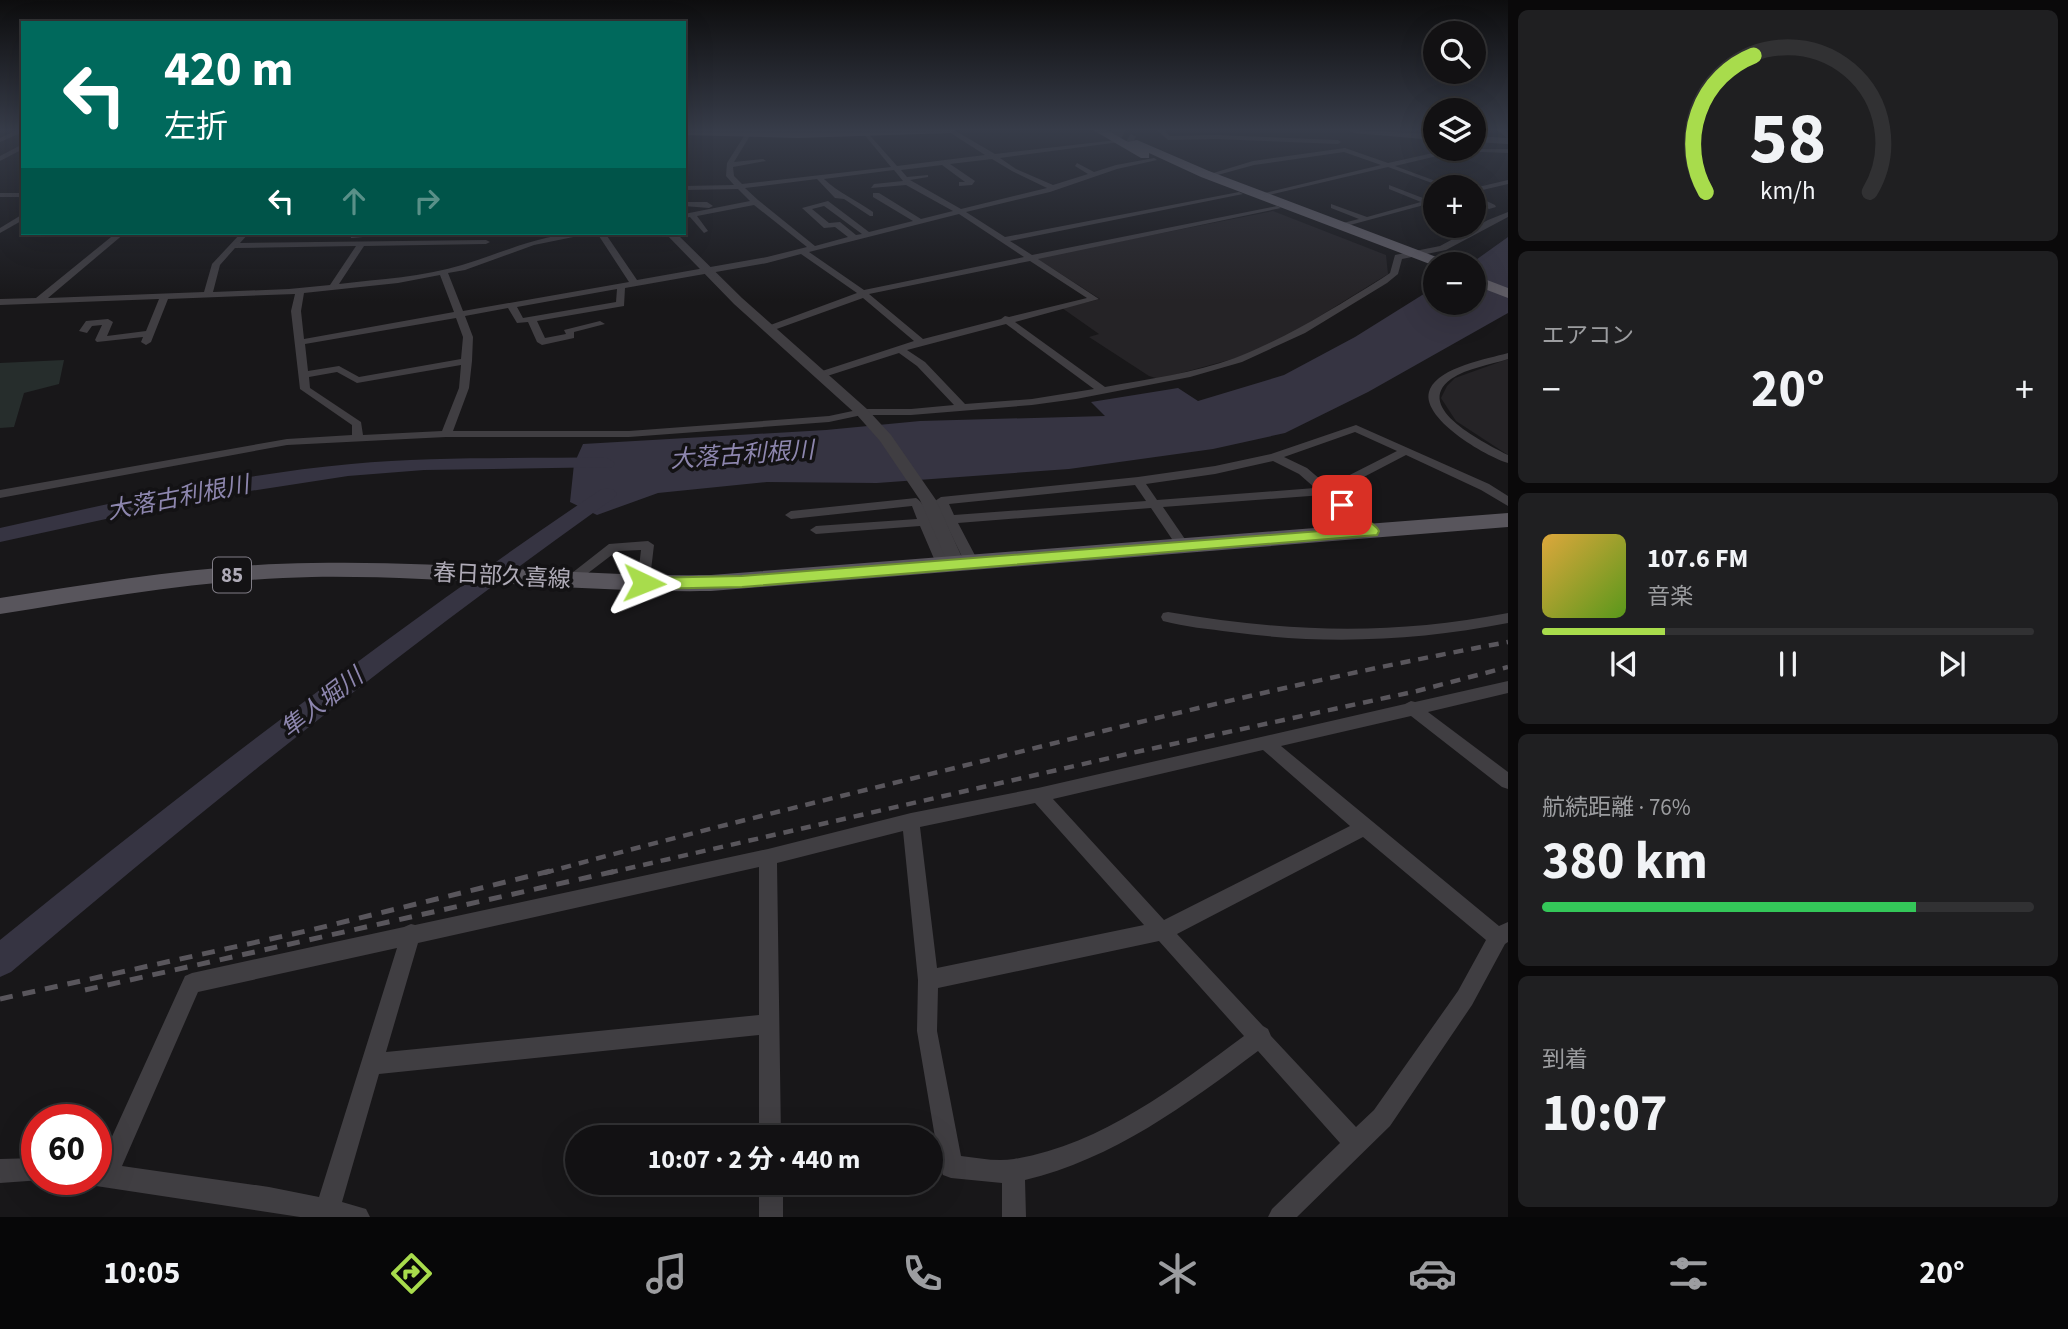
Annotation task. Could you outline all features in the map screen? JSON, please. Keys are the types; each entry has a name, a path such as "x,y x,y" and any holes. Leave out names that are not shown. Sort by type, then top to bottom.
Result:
{"highway":[{"path":"1221,187 1339,227"},
{"path":"1231,187 1423,259"},
{"path":"1235,187 1283,207"},
{"path":"1246,187 1265,194 1283,207"},
{"path":"1486,283 1508,291"}],"main road":[{"name":"春日部久喜線","path":"0,606 189,578 312,570 465,573 644,583 711,583 955,559 1371,531 1507,516"}],"street":[{"path":"686,188 706,187"},
{"path":"741,187 755,202 814,248"},
{"path":"828,187 838,197 846,197 870,214"},
{"path":"888,187 875,191 918,221"},
{"path":"820,375 921,342 1004,319 1094,299 1032,257 916,187"},
{"path":"301,342 802,251 1056,187"},
{"path":"1265,194 1297,187"},
{"path":"1392,187 1423,198"},
{"path":"1003,240 1239,194"},
{"path":"0,195 21,195"},
{"path":"688,215 755,202"},
{"path":"854,238 836,224 827,226 806,208 825,203 867,234"},
{"path":"1339,227 1423,203"},
{"path":"1486,203 1492,206"},
{"path":"686,204 707,204 713,209"},
{"path":"1334,206 1366,219"},
{"path":"768,329 852,300 863,292 1283,207"},
{"path":"1437,252 1480,225 1508,214"},
{"path":"688,215 704,231"},
{"path":"0,231 21,217"},
{"path":"37,302 119,235"},
{"path":"208,294 216,264 243,235"},
{"path":"476,263 490,235"},
{"path":"0,302 332,288 443,272 547,237 568,235"},
{"path":"602,235 634,282"},
{"path":"672,235 768,329 865,416 915,479 955,559"},
{"path":"232,246 486,242"},
{"path":"332,288 362,244"},
{"path":"802,251 863,292 921,342"},
{"path":"0,495 274,444 446,434 629,434 1032,402 1103,391 1190,374 1274,345 1394,274 1398,257 1423,260"},
{"path":"443,272 468,337 464,387 446,434"},
{"path":"511,305 520,321 621,304 621,284"},
{"path":"300,291 296,311 305,389 357,424 359,437"},
{"path":"85,331 89,323 108,322 100,340 148,338 164,297"},
{"path":"531,319 542,342 571,336 569,331 602,328 592,309"},
{"path":"1004,319 1103,391"},
{"path":"900,349 921,365 962,407"},
{"path":"1508,356 1448,377 1436,388 1433,404 1446,421 1508,460"},
{"path":"303,374 339,369 358,380 467,361"},
{"path":"955,559 951,519 941,500 1138,481 1215,470 1274,457 1356,428 1485,487 1507,516"},
{"path":"951,519 1328,491 1406,451"},
{"path":"1274,457 1303,471 1371,531"},
{"path":"1138,481 1183,545"},
{"path":"791,514 916,502 925,522 955,559"},
{"path":"816,530 925,522"},
{"path":"570,580 614,547 648,545 644,583"},
{"path":"1168,617 1200,623 1333,637 1436,632 1508,618"},
{"path":"112,1152 192,983 768,857 911,821 1038,795 1411,707 1508,687"},
{"path":"1411,707 1508,782"},
{"path":"1266,743 1364,827 1503,934 1465,998 1382,1118 1280,1217"},
{"path":"1038,795 1261,1036 1356,1144"},
{"path":"911,821 928,980 927,1031 951,1167 1013,1171 1084,1151 1182,1094 1261,1036"},
{"path":"928,980 1163,931 1364,827"},
{"path":"768,857 770,1125"},
{"path":"327,1211 411,933"},
{"path":"373,1064 770,1024"},
{"path":"0,1171 21,1170"},
{"path":"1013,1171 1014,1217"},
{"path":"112,1177 269,1199 358,1217"},
{"path":"771,1195 771,1217"}],"shaded area":[{"path":"1273,211 1386,255 1388,274 1286,337 1240,357 1159,379 1149,376 1089,337 1099,334 1062,308 1100,299 1036,258"},
{"path":"1508,359 1508,455 1456,421 1441,398 1455,378"},
{"path":"64,360 59,384 24,393 14,427 0,428 0,363"}],"water":[{"path":"1508,237 1508,313 1368,392 1285,433 1213,449 1069,469 877,483 767,482 658,493 597,515 570,502 574,464 583,444 826,430 920,421 1105,416 1091,402 1178,388 1198,401 1284,375 1355,337 1423,294 1423,315 1486,315 1486,253"}],"waterway":[{"name":"大落古利根川","path":"0,535 198,493 297,476 398,466 606,463"},
{"name":"隼人堀川","path":"0,961 147,839 374,661 528,548 607,494"}],"railway":[{"path":"544,873 767,814 1184,712 1508,642"},
{"path":"608,873 1127,754 1417,691 1508,667"},
{"path":"0,999 311,930 550,871"},
{"path":"85,990 616,871"}],"route":[{"path":"644,583 677,585 742,582 1371,531 1342,505"}]}
